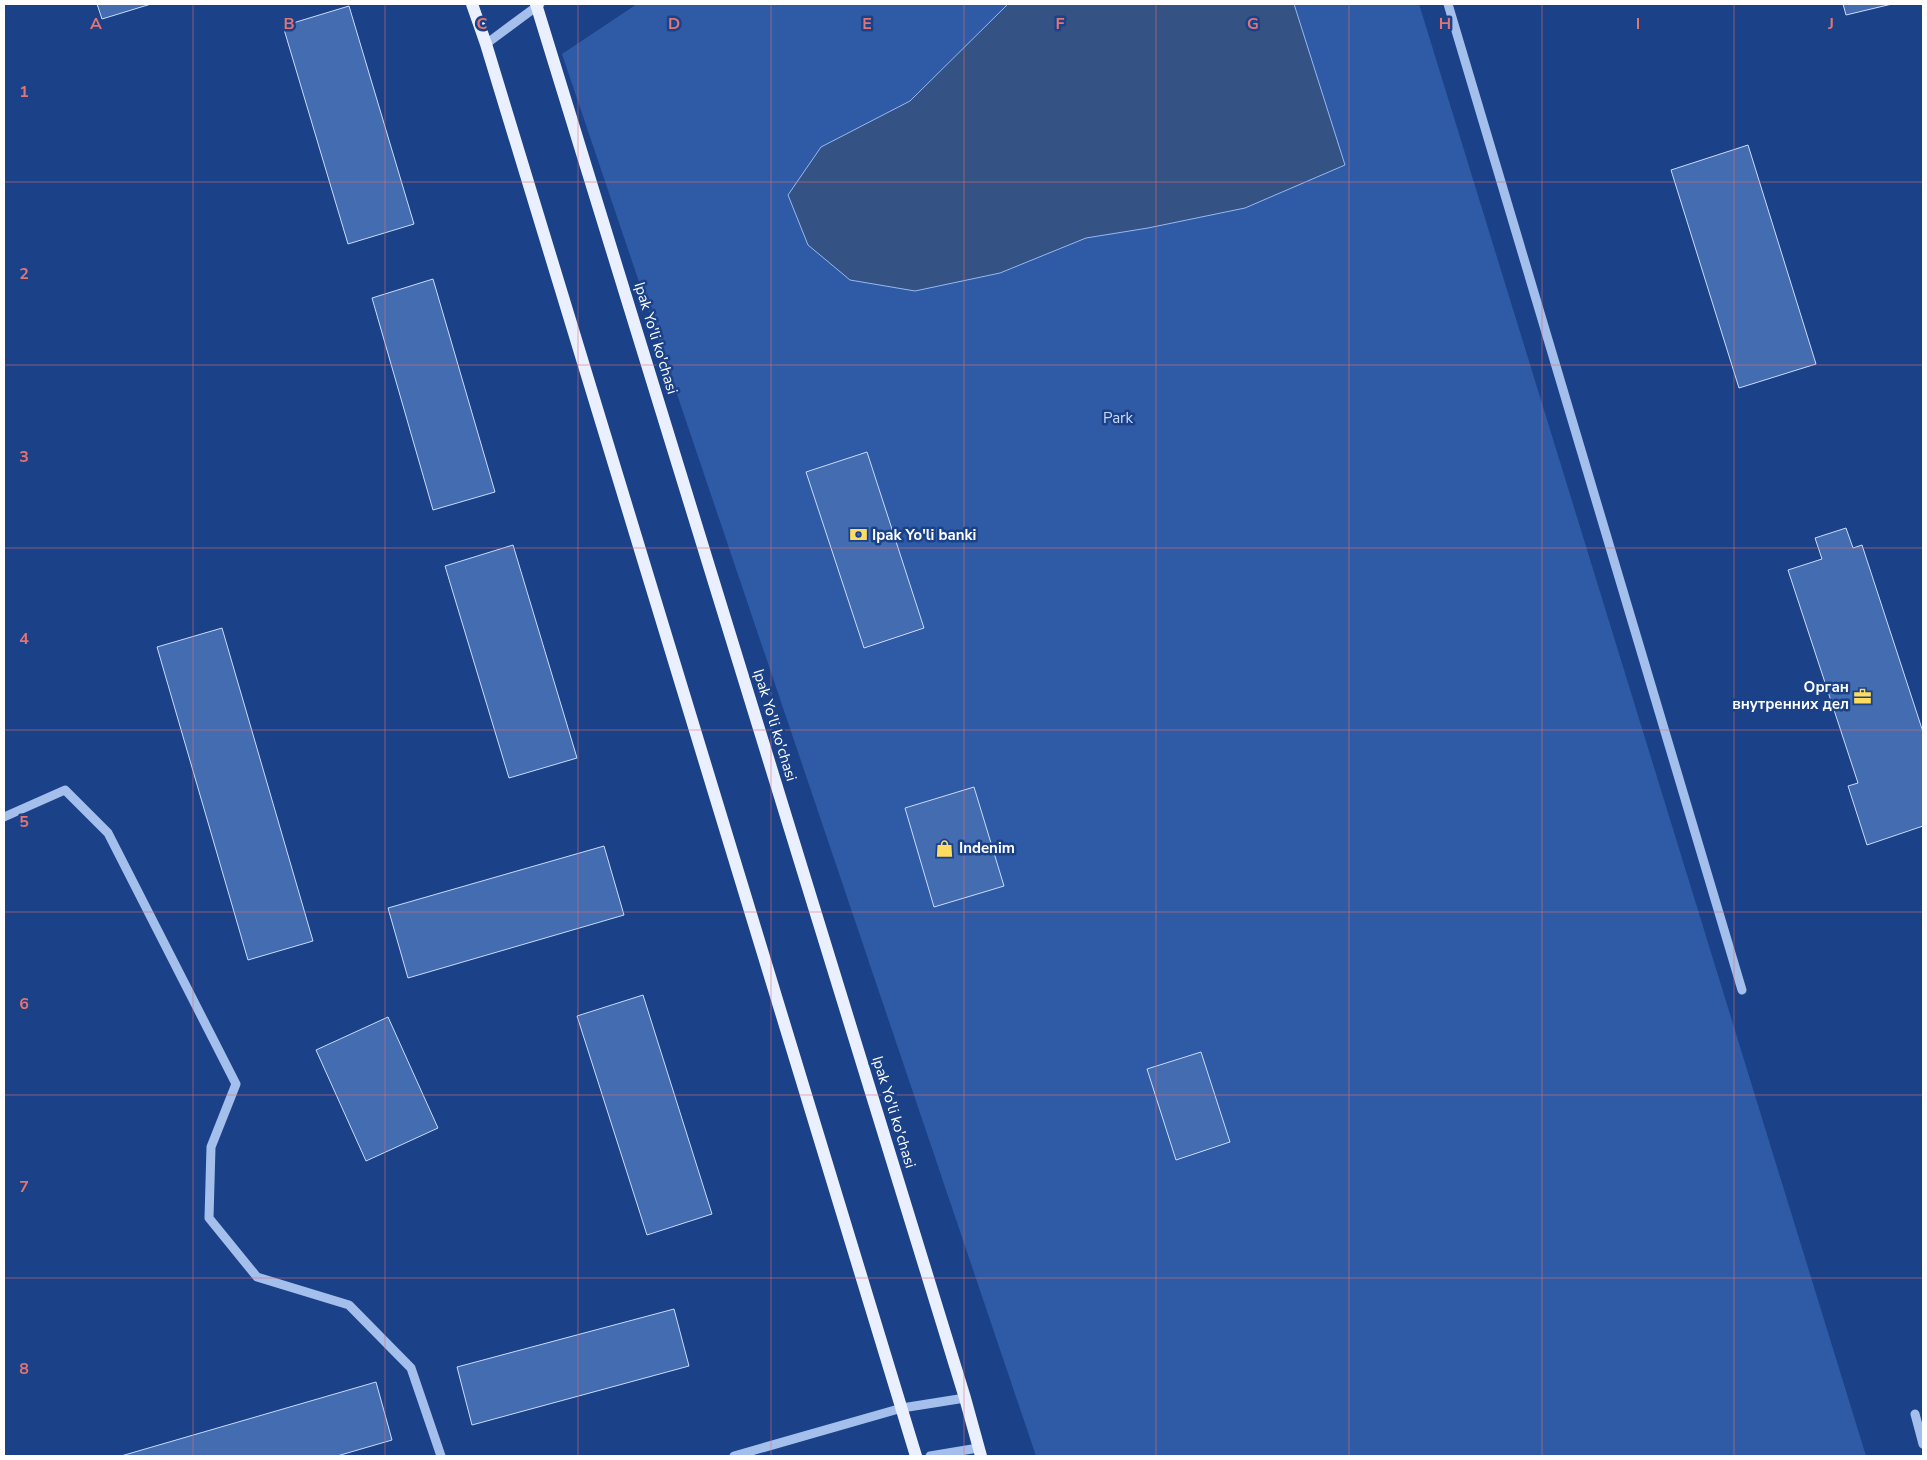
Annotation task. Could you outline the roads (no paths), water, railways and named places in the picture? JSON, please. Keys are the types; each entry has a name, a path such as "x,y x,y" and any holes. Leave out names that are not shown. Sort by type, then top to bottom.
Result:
{"main road":[{"path":"472,4 486,44 916,1456"},
{"name":"Ipak Yo'li ko'chasi","path":"538,4 980,1452"}],"street":[{"path":"486,44 538,4"},
{"path":"1448,4 1742,990"},
{"path":"4,817 65,790 108,833 236,1084 211,1146 209,1218 258,1277 349,1305 411,1368 441,1456"},
{"path":"734,1456 902,1408 965,1398"},
{"path":"1915,1414 1923,1444"},
{"path":"930,1456 980,1452"}],"place":[{"name":"Ipak Yo'li banki","path":"858,535"},
{"name":"Орган внутренних дел","path":"1863,696"},
{"name":"Indenim","path":"945,848"}],"park label":[{"name":"Park","path":"1118,418"}]}
